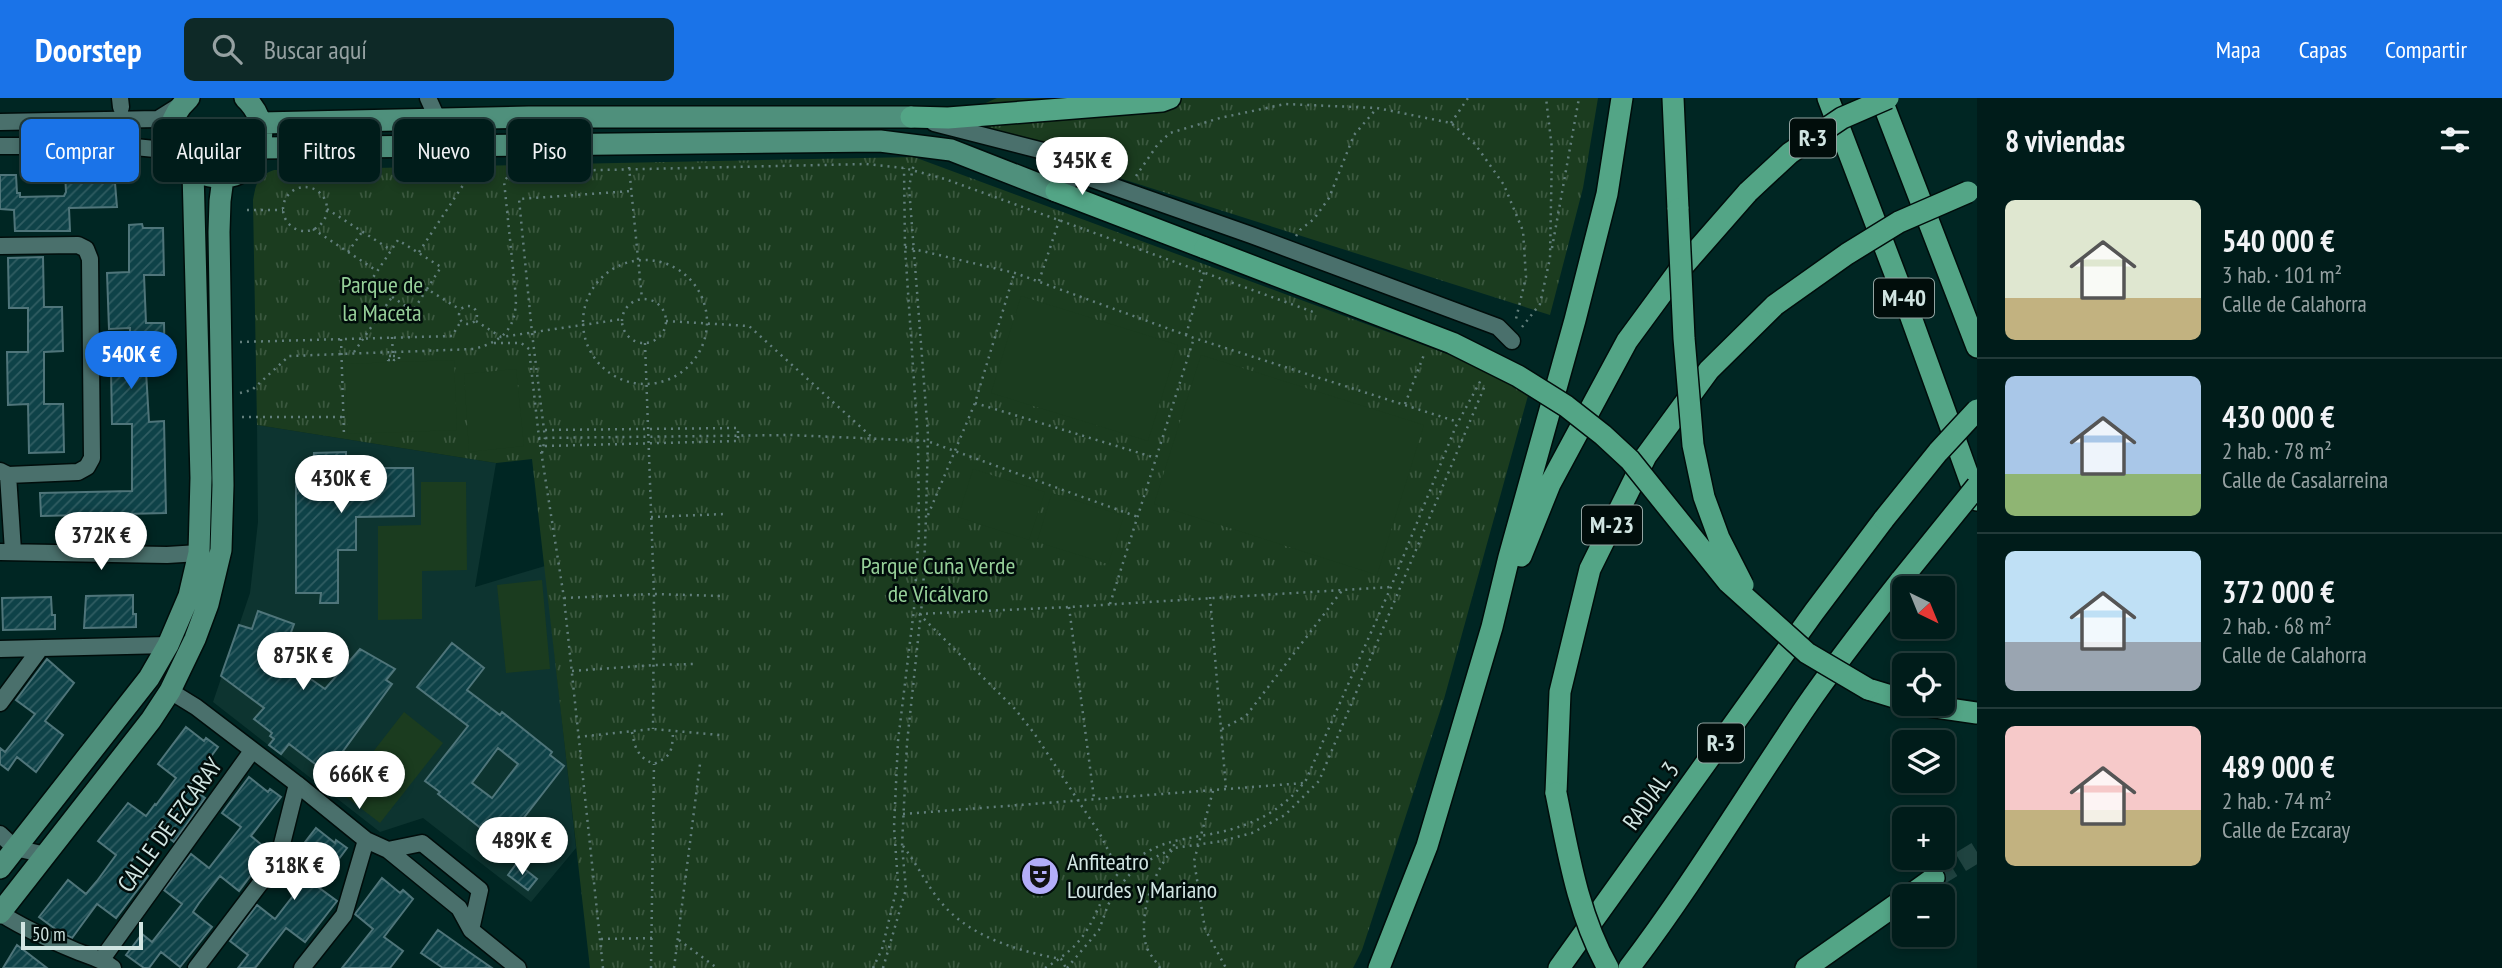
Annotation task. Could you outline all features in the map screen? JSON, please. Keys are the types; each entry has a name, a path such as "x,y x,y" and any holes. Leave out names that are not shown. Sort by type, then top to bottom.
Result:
{"highway":[{"path":"911,117 948,118 1170,98"},
{"path":"1492,627 1508,557 1575,320 1607,194 1622,98"},
{"path":"1673,98 1684,338 1693,445 1703,497 1737,577 1764,615"},
{"name":"M-40","path":"1828,98 1977,500"},
{"name":"M-40","path":"1881,98 1977,347"},
{"name":"R-3","path":"1379,968 1427,846 1492,627 1550,484 1627,341 1677,273 1748,192 1790,153 1842,118 1888,98"},
{"name":"M-23","path":"1608,968 1599,952 1572,874 1556,793 1560,692 1590,569 1646,456 1709,370 1774,305 1847,254 1899,222 1972,190"},
{"path":"1056,191 1452,343 1518,376 1566,406 1630,460 1728,582 1807,653 1868,689 1892,696"},
{"name":"RADIAL 3","path":"1559,968 1814,612 1938,452 1977,410"},
{"name":"R-3","path":"1629,968 1660,927 1852,642 1977,486"},
{"path":"1955,710 1976,713"},
{"path":"1926,884 1934,878"},
{"path":"1807,968 1892,908"}],"main road":[{"path":"245,98 256,110 259,119"},
{"path":"176,119 185,101"},
{"path":"489,119 642,116 911,117"},
{"path":"265,123 394,121"},
{"path":"265,148 880,141 951,150 1056,191"},
{"path":"0,868 8,841 149,678 168,645 189,596 199,552 201,465 193,182"},
{"path":"0,913 151,720 170,691 208,604 221,550 223,485 219,213 222,182"},
{"path":"199,552 221,550"},
{"path":"149,678 170,691"}],"street":[{"path":"428,98 438,119"},
{"path":"0,122 158,118 185,101"},
{"path":"911,117 1063,156 1070,163 1072,172 1068,185 1056,191"},
{"path":"0,146 124,146 153,149"},
{"path":"1072,172 1498,327 1511,341"},
{"path":"0,246 78,245 86,249 90,259 92,458 87,467 78,472 4,473 7,552 167,555 199,552"},
{"path":"0,649 168,645"},
{"path":"0,703 40,649"},
{"name":"CALLE DE EZCARAY","path":"170,691 196,707 366,840 388,850 459,908 471,930 518,968"},
{"name":"CALLE DE EZCARAY","path":"0,913 24,929 107,964 251,751"},
{"path":"196,968 278,860 297,784"},
{"path":"302,968 344,915 366,840"},
{"path":"8,841 46,855"},
{"path":"388,850 422,843 480,890 471,930"}],"path":[{"path":"1451,123 1468,98"},
{"path":"1546,98 1552,149 1550,258"},
{"path":"1511,341 1540,304 1579,98"},
{"path":"1125,190 1143,169 1158,144 1170,134 1220,118 1285,103 1377,108 1451,123 1475,145 1504,185 1524,231 1526,277 1511,341"},
{"path":"1289,249 1300,230 1314,219 1329,198 1354,135 1377,108"},
{"path":"629,157 642,299"},
{"path":"883,968 906,889 902,846 903,814 907,741 923,593 926,518 927,441 909,187 915,160"},
{"path":"494,344 516,317 504,181 512,172 866,164 904,168 946,179 1321,314"},
{"path":"873,968 891,919 898,883 894,827 898,741 918,556 918,441 905,247 904,168"},
{"path":"297,182 297,188"},
{"path":"419,252 465,182"},
{"path":"297,188 317,191 326,202 327,209 323,221 306,231 293,228 283,210 287,197 297,188"},
{"path":"542,456 545,438 519,199 631,191"},
{"path":"327,209 391,250"},
{"path":"247,210 283,210"},
{"path":"1039,281 1062,214"},
{"path":"313,229 377,271"},
{"path":"348,252 362,232"},
{"path":"398,240 441,267 413,311 370,282 391,250 398,240"},
{"path":"905,247 1015,273 1194,338 1459,423"},
{"path":"638,260 656,260 673,266 688,276 702,298 708,325 705,340 689,366 662,382 647,384 623,380 602,368 588,348 583,325 584,309 597,281 622,263 638,260"},
{"path":"1186,335 1204,272"},
{"path":"926,518 975,403 1015,273"},
{"path":"427,289 461,310"},
{"path":"353,354 393,297"},
{"path":"642,299 662,307 666,321 662,334 645,343 631,338 623,326 629,306 642,299"},
{"path":"466,306 474,308 478,316 476,321 468,325 461,321 461,310 466,306"},
{"path":"476,321 501,337 623,319"},
{"path":"246,342 452,336 461,321"},
{"path":"666,321 749,326 875,440"},
{"path":"392,337 394,366"},
{"path":"1110,604 1194,338"},
{"path":"341,339 344,436"},
{"path":"221,408 252,390 289,356 393,356 521,343 529,349 539,438 564,598 603,968"},
{"path":"645,343 654,594 653,729"},
{"path":"1405,406 1424,352"},
{"path":"1045,968 1061,959 1085,933 1110,881 1119,872 1156,847 1174,839 1239,827 1276,810 1304,783 1391,587 1459,423 1484,373"},
{"path":"902,846 940,901 964,923 993,940 1061,959 1067,968 1099,930 1108,905 1137,866 1174,848 1252,833 1285,815 1319,782 1489,375"},
{"path":"975,403 1156,458"},
{"path":"221,408 343,417"},
{"path":"544,430 738,428 738,441 544,446"},
{"path":"539,438 790,435 927,441 1138,517"},
{"path":"651,517 725,514"},
{"path":"919,614 1391,587"},
{"path":"1222,729 1246,716 1344,588"},
{"path":"564,598 654,594 724,596"},
{"path":"1210,597 1226,790"},
{"path":"1069,607 1094,799"},
{"path":"919,614 1015,709 1034,733 1100,834 1119,872"},
{"path":"572,671 694,664"},
{"path":"578,737 653,729 720,735"},
{"path":"631,731 635,749 642,759 654,764 665,760 672,751 673,732"},
{"path":"651,968 654,764"},
{"path":"674,968 699,764"},
{"path":"903,814 1304,783"},
{"path":"1213,791 1194,861 1205,929 1226,968"},
{"path":"1160,968 1146,945 1145,923 1151,886 1174,848 1174,839"},
{"path":"601,939 652,938"},
{"path":"679,940 717,968"}],"shaded area":[{"path":"257,425 496,463 475,587 545,566 576,848 531,902 423,818 380,832 213,702 250,593 258,522"}],"green space":[{"path":"997,98 1598,98 1583,188 1550,315 943,122"},
{"name":"Parque Cuña Verde de Vicálvaro","path":"914,157 1488,369 1529,392 1444,699 1362,950 1353,968 590,968 532,459 496,463 257,425 253,200 258,182 265,182 265,174 274,170 279,170 279,182 380,182 380,168 394,168 394,182 494,182 494,166 508,165 508,182 591,182 591,164"},
{"path":"1021,296 1178,345 1148,441 991,393"},
{"path":"1201,355 1424,425 1377,575 1154,504"},
{"path":"454,360 457,430 348,434 345,364"},
{"path":"516,369 524,446 469,452 464,374"},
{"path":"973,469 1045,492 1029,540 958,517"},
{"path":"421,482 466,482 467,570 422,571 422,619 378,620 378,526 421,525"},
{"path":"1052,493 1124,516 1108,564 1037,542"},
{"path":"542,580 550,669 506,673 497,585"},
{"path":"404,712 443,743 380,823 341,793"}],"building":[{"path":"0,175 16,175 17,193 20,193 20,197 64,196 65,182 115,182 117,207 69,208 70,231 15,231 14,210 0,209"},
{"path":"142,224 143,228 163,228 164,275 144,275 146,323 164,323 165,370 146,371 149,422 164,421 166,513 41,516 40,493 132,491 132,424 112,424 111,370 130,369 130,328 109,329 107,273 129,272 129,225"},
{"path":"43,257 44,307 62,307 63,351 44,352 44,404 63,404 64,452 29,453 28,404 8,405 7,352 28,352 28,308 9,308 8,258"},
{"path":"346,452 346,468 413,468 414,516 356,517 356,550 338,550 338,603 320,603 321,593 296,593 296,476 313,476 314,453"},
{"path":"133,595 136,627 84,628 86,596"},
{"path":"51,597 55,629 3,630 2,598"},
{"path":"258,611 294,624 286,646 292,666 325,689 360,649 395,669 386,680 392,684 327,773 289,744 281,754 269,745 274,739 270,736 272,733 254,719 264,708 221,676 239,625 252,629"},
{"path":"452,643 484,668 467,690 500,715 502,712 552,752 550,755 564,766 505,842 490,831 488,834 425,781 468,726 417,687","holes":["498,748 518,764 492,798 472,783"]},
{"path":"47,659 74,683 45,721 63,735 36,772 17,757 8,770 0,764 0,748 5,752 35,714 16,700"},
{"path":"186,727 204,741 206,738 218,747 189,786 205,798 174,842 156,828 130,863 148,876 116,918 97,904 72,938 58,931 39,917 68,880 86,894 97,881 116,855 98,841 128,803 146,816 156,805 176,778 158,764"},
{"path":"249,777 268,792 270,789 281,797 251,836 269,851 239,891 220,876 199,903 193,912 212,927 180,967 161,952 149,968 144,968 126,955 142,934 152,942 182,904 164,890 191,854 209,868 241,827 222,813"},
{"path":"316,828 335,843 336,840 347,848 318,887 337,901 305,942 286,928 255,968 238,968 248,955 230,941 257,905 275,919 307,878 288,864"},
{"path":"517,863 537,879 528,890 508,875"},
{"path":"382,878 400,893 403,890 413,899 384,937 403,951 390,968 342,968 373,929 355,914"},
{"path":"438,930 492,968 443,968 421,953"},
{"path":"17,945 47,968 3,968"}],"tunnel":[{"path":"1934,878 1977,852"}],"place":[{"name":"Anfiteatro Lourdes y Mariano","path":"1040,876"}],"park label":[{"name":"Parque de la Maceta","path":"382,299"}]}
